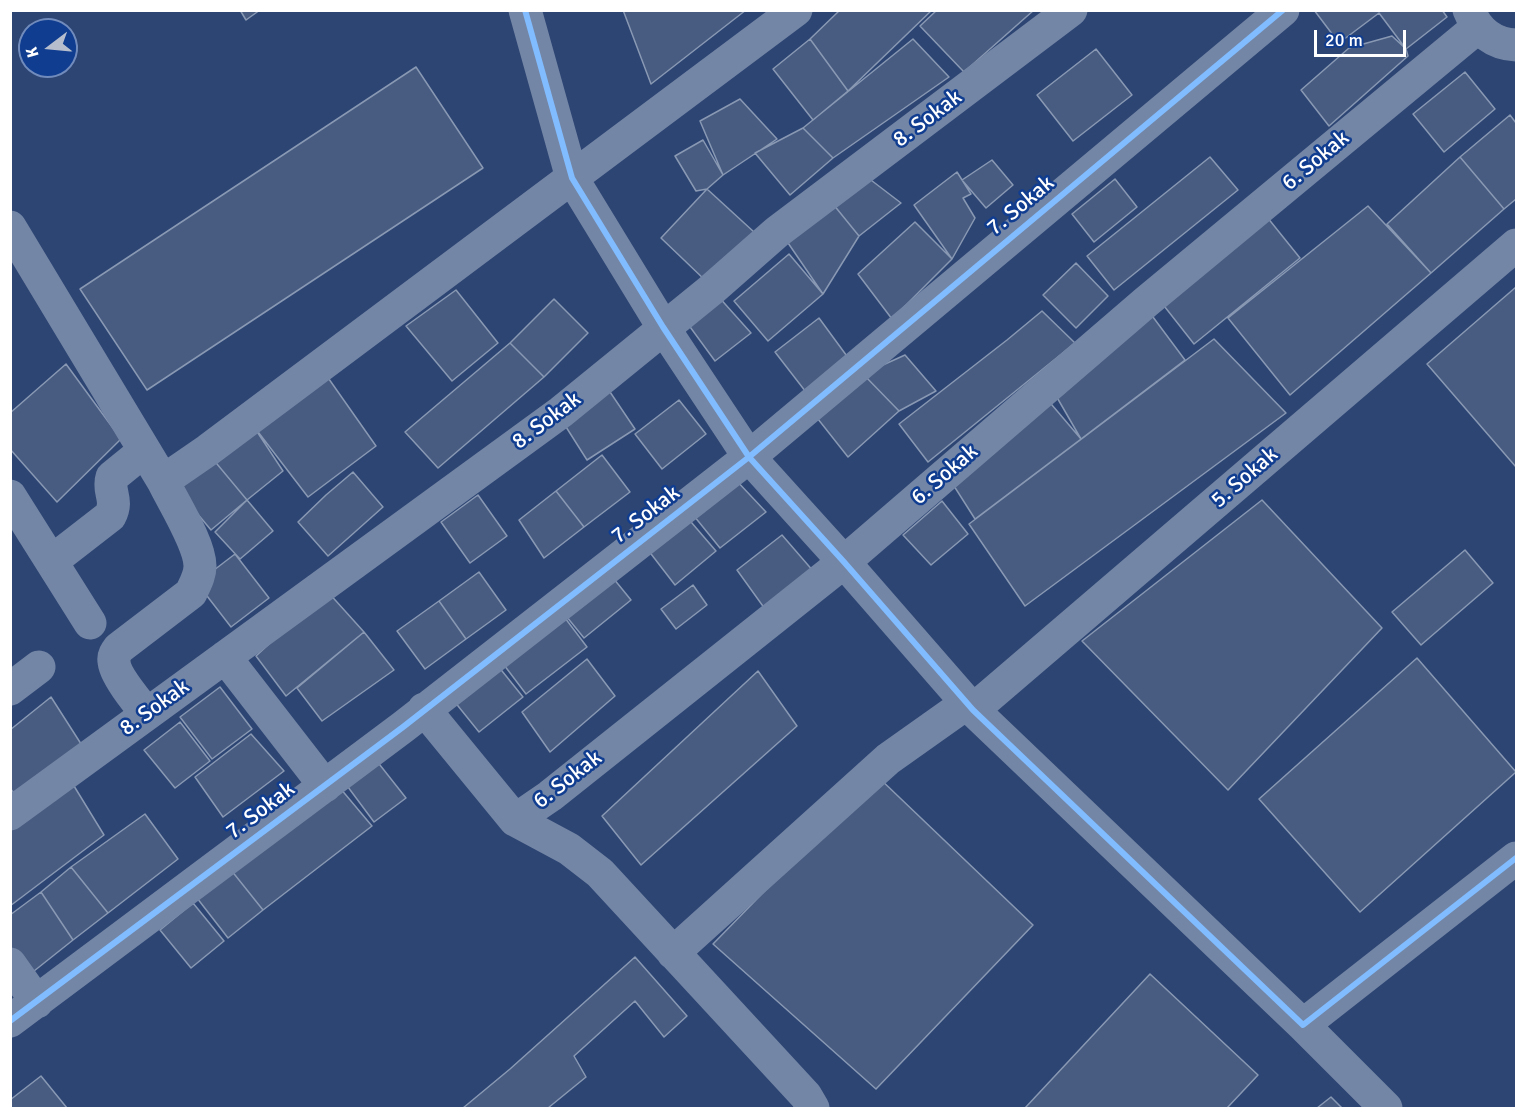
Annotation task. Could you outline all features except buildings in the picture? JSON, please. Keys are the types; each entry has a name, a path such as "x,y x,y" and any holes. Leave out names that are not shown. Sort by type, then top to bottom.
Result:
{"street":[{"path":"525,10 572,178 663,327 749,457 970,706 1303,1025 1386,1108"},
{"path":"163,481 208,450 796,10"},
{"name":"8. Sokak","path":"10,814 561,412 711,290 777,232 1071,10"},
{"name":"7. Sokak","path":"10,1021 325,786 749,457 1283,10"},
{"name":"6. Sokak","path":"424,709 515,820 559,788 844,562 1146,302 1495,37"},
{"path":"10,227 163,481 195,545 200,566 191,593 118,648 113,659 115,669 147,714"},
{"name":"5. Sokak","path":"673,953 888,759 970,706 1516,246"},
{"path":"52,561 110,516 115,501 111,488 112,477 144,451"},
{"path":"10,496 90,623"},
{"path":"225,657 325,786"},
{"path":"10,689 39,667"},
{"path":"515,820 569,849 600,873 806,1096 813,1108"},
{"path":"1303,1025 1516,858"},
{"path":"10,964 37,1002"}],"cycle path":[{"path":"525,10 572,178 663,327 749,457 973,710 1303,1025 1516,858"},
{"path":"10,1021 403,727 749,457 1283,10"}]}
